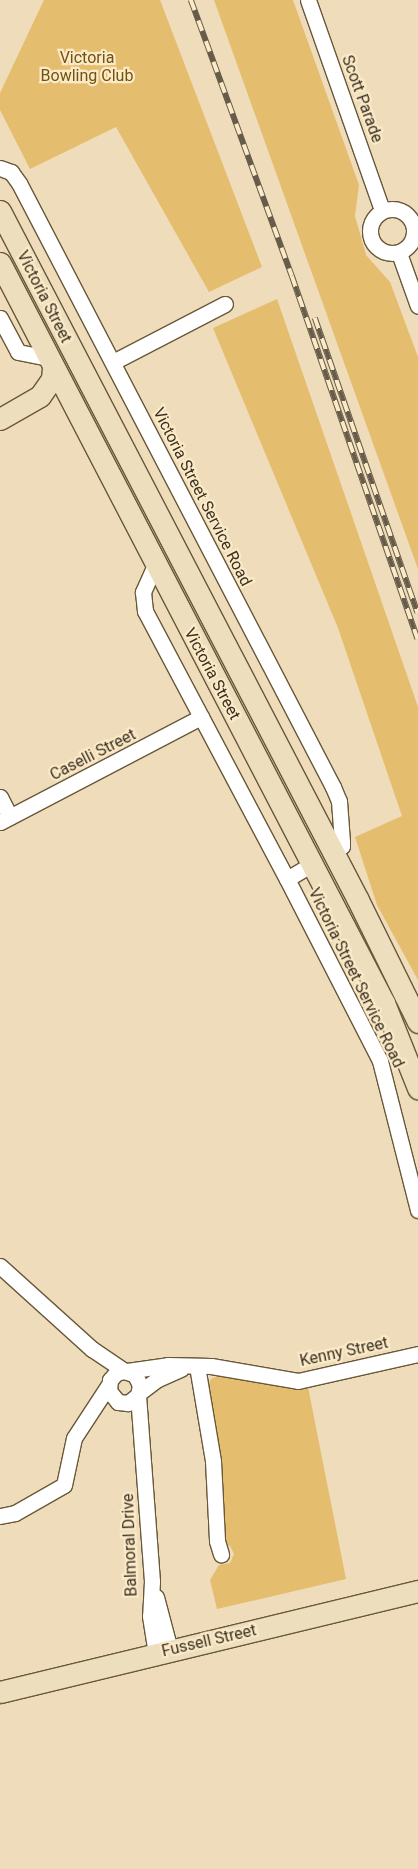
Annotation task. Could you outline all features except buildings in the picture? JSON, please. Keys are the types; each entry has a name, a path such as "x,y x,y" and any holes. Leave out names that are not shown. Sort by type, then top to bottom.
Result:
{"main road":[{"name":"Victoria Street","path":"0,211 333,852 418,1022"},
{"name":"Victoria Street","path":"0,263 154,565 312,864 397,1030 418,1088"},
{"path":"0,426 67,393 78,362"},
{"path":"0,419 40,396 52,379 51,363"},
{"path":"312,864 333,852"},
{"name":"Fussell Street","path":"0,1692 418,1591"}],"street":[{"name":"Scott Parade","path":"308,0 382,210"},
{"name":"Victoria Street Service Road","path":"0,168 16,178 337,796 342,846 333,852"},
{"path":"382,210 402,210 414,216 414,238 399,253 384,253 373,244 369,233 372,220 382,210"},
{"path":"399,253 418,306"},
{"path":"113,362 225,304"},
{"path":"0,318 18,352 51,363"},
{"name":"Victoria Street Service Road","path":"154,565 143,592 142,605 288,879 384,1070 418,1210"},
{"name":"Caselli Street","path":"5,819 201,717"},
{"path":"0,797 5,819"},
{"name":"Victoria Street Service Road","path":"288,879 312,864"},
{"path":"0,1266 92,1349 138,1380 139,1394 132,1401 121,1403 90,1417"},
{"path":"92,1349 109,1384 110,1395 121,1403"},
{"name":"Kenny Street","path":"126,1371 168,1365 228,1367 298,1381 418,1354"},
{"path":"193,1366 213,1461 216,1541 222,1554"},
{"name":"Kenny Street","path":"139,1394 156,1380 193,1366"},
{"path":"0,1516 15,1513 64,1485 74,1438 90,1417 114,1375 126,1371"},
{"name":"Balmoral Drive","path":"139,1394 152,1581 150,1616 163,1652"},
{"name":"Balmoral Drive","path":"121,1403 142,1434"}],"green space":[{"name":"Victoria Bowling Club","path":"44,0 160,0 262,267 209,292 116,127 30,169 0,110 0,93"},
{"path":"214,0 293,0 359,185 355,216 366,255 390,282 418,357 418,569"},
{"path":"277,299 418,707 418,980 377,905 355,837 402,816 338,628 213,328"},
{"path":"221,1374 282,1387 308,1387 346,1579 217,1609 210,1580 219,1565 230,1563 234,1554 230,1546 224,1543 206,1389 211,1379"}],"railway":[{"path":"191,0 292,276 418,639"},
{"path":"315,318 418,613"}]}
